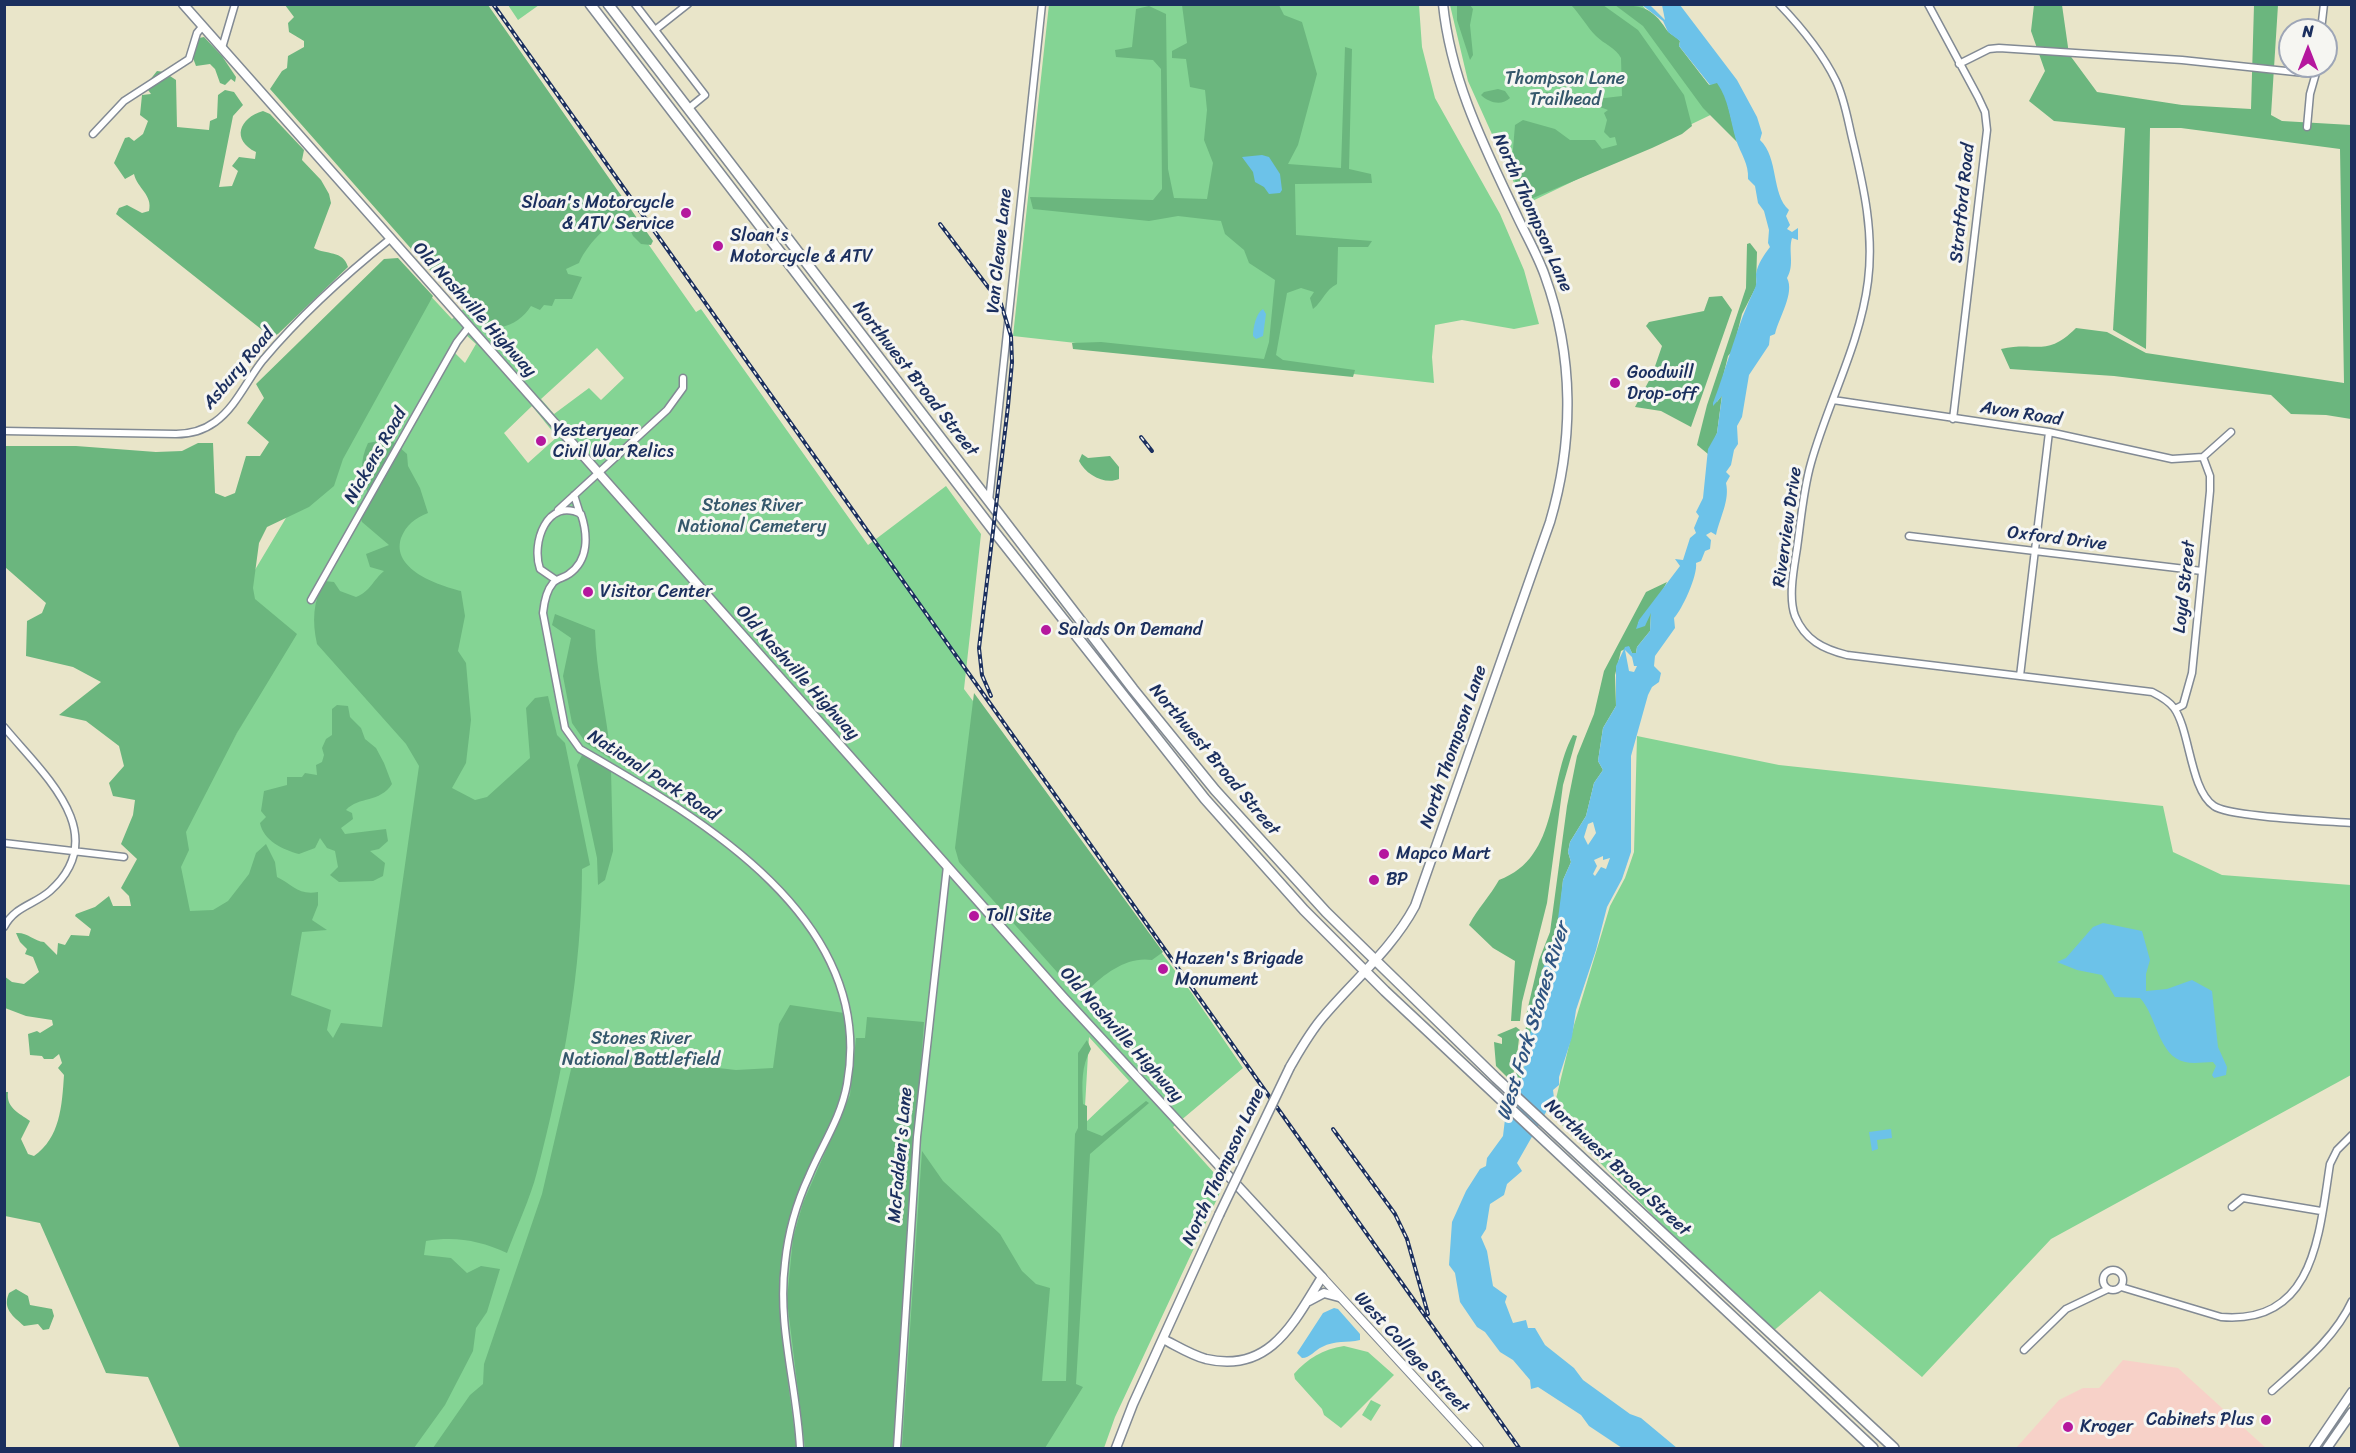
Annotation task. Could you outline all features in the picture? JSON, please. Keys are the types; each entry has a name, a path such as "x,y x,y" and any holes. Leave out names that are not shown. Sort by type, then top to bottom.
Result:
{"main road":[{"name":"Old Nashville Highway","path":"183,4 947,866 1322,1277"},
{"name":"Northwest Broad Street","path":"590,4 1148,729 1243,842 1304,910 1366,972 1550,1148 1873,1449"},
{"name":"Northwest Broad Street","path":"608,4 1043,573 1215,790 1323,909 1375,961 1496,1078 1894,1449"},
{"name":"North Thompson Lane","path":"1116,1449 1219,1215 1290,1067 1324,1016 1401,931 1418,900 1560,490 1567,442 1567,375 1560,324 1545,274 1464,100 1449,51 1443,4"},
{"path":"677,118 689,108"},
{"path":"727,183 738,174"},
{"path":"817,300 827,291"},
{"path":"898,407 910,399"},
{"path":"979,511 989,502"},
{"path":"1033,581 1043,573"},
{"path":"1100,667 1110,659"},
{"path":"1148,729 1158,720"},
{"path":"1205,799 1215,790"},
{"path":"1243,842 1253,832"},
{"path":"1163,1339 1204,1358 1224,1362 1245,1359 1266,1351 1284,1336 1322,1277"},
{"path":"1703,1290 1713,1280"},
{"path":"1305,1305 1324,1293 1339,1297"},
{"path":"1761,1344 1771,1333"},
{"path":"2314,1449 2352,1392"},
{"path":"2327,1449 2352,1412"}],"street":[{"path":"222,48 236,4"},
{"path":"635,4 705,95 689,108"},
{"path":"655,30 688,4"},
{"name":"Van Cleave Lane","path":"989,502 1042,4"},
{"path":"1782,7 1790,4"},
{"name":"Stratford Road","path":"1928,4 1978,97 1984,112 1987,130 1953,419"},
{"name":"Riverview Drive","path":"1782,7 1810,39 1836,83 1844,103 1866,195 1870,234 1868,281 1862,313 1811,461 1804,492 1793,578 1794,613 1800,626 1816,644 1847,655 2152,692 2175,709"},
{"path":"93,134 124,101 189,59 197,33 202,27"},
{"path":"1959,64 1989,50 2182,60 2278,70"},
{"path":"2307,127 2313,78"},
{"name":"Asbury Road","path":"4,431 176,434 191,433 208,426 226,412 263,361 288,334 390,239"},
{"name":"Nickens Road","path":"311,600 457,342 468,328"},
{"path":"574,495 586,539 581,560 572,573 556,580 544,575 537,555 545,525 556,512 597,472 668,410 683,388 683,378"},
{"name":"Avon Road","path":"1833,400 2049,432 2172,459 2205,460"},
{"path":"2020,676 2049,432"},
{"path":"2205,460 2231,432"},
{"name":"Loyd Street","path":"2175,709 2183,705 2188,694 2210,491 2205,460"},
{"path":"556,512 572,510 581,514"},
{"name":"Oxford Drive","path":"1909,536 2202,571"},
{"name":"National Park Road","path":"556,580 545,599 544,620 565,728 571,739 580,749 651,788 700,821 762,873 783,895 813,935 841,990 850,1023 852,1043 847,1084 836,1122 800,1196 792,1221 784,1265 785,1332 801,1449"},
{"path":"2175,709 2201,785 2214,806 2241,813 2352,823"},
{"path":"4,727 68,808 76,830 75,851 62,880 44,896 16,910 4,927"},
{"path":"4,843 124,857"},
{"name":"McFadden's Lane","path":"897,1449 917,1137 947,866"},
{"path":"2024,1350 2066,1309 2108,1289 2114,1290 2121,1287 2221,1317 2238,1318 2260,1315 2293,1293 2309,1271 2330,1164 2337,1150 2352,1135"},
{"path":"2232,1207 2243,1198 2321,1211"},
{"path":"2108,1289 2103,1280 2104,1274 2110,1270 2117,1270 2122,1275 2121,1287"},
{"name":"West College Street","path":"1322,1277 1479,1449"},
{"path":"2272,1392 2328,1338 2344,1318 2352,1301"}],"shaded area":[{"path":"2123,1360 2178,1368 2266,1448 2016,1448 2059,1400 2083,1388 2099,1388"}],"green space":[{"path":"1049,4 1419,5 1422,47 1435,98 1500,214 1524,270 1539,324 1514,329 1462,320 1435,325 1432,357 1434,383 1013,336"},
{"path":"285,5 488,5 653,241 651,245 641,244 633,236 627,223 623,226 616,223 610,226 594,240 579,263 566,269 568,274 582,277 572,299 555,299 552,306 544,305 540,310 531,306 518,320 501,327 498,336 493,339 486,336 486,328 429,269 270,89 282,71 287,68 288,56 304,47 304,41 289,32 288,23 294,17"},
{"path":"508,5 539,5 518,20"},
{"path":"1182,5 1279,5 1284,15 1302,22 1317,74 1298,145 1288,164 1341,168 1345,47 1352,49 1349,169 1371,174 1372,183 1295,184 1296,235 1372,241 1368,247 1338,247 1337,284 1313,309 1310,298 1314,292 1301,288 1287,293 1276,355 1283,360 1355,370 1353,377 1073,349 1072,343 1101,342 1264,359 1269,342 1275,280 1249,263 1244,250 1225,234 1221,221 1178,216 1149,221 1033,209 1030,197 1153,200 1162,189 1161,69 1153,60 1116,57 1115,50 1132,47 1136,9 1149,6 1166,14 1168,169 1174,198 1207,199 1213,163 1204,140 1207,110 1205,90 1190,87 1186,59 1172,58 1172,51 1187,43"},
{"name":"Thompson Lane Trailhead","path":"1450,5 1642,5 1709,85 1725,93 1727,107 1524,205 1468,81"},
{"path":"1457,5 1470,5 1473,9 1470,25 1473,55 1470,60 1457,20"},
{"path":"1571,5 1603,5 1638,30 1684,95 1692,126 1682,134 1652,148 1526,201 1511,173 1515,125 1523,120 1555,129 1570,140 1595,140 1602,149 1617,145 1615,137 1610,138 1604,132 1607,120 1604,113 1608,110 1600,107 1554,103 1541,98 1546,92 1596,99 1622,96 1621,58 1616,51 1596,36"},
{"path":"1615,5 1638,7 1656,16 1667,31 1680,41 1679,46 1709,85 1717,82 1725,93 1737,142 1703,108 1643,26"},
{"path":"2034,5 2062,5 2069,54 2097,92 2182,105 2251,109 2254,5 2278,5 2271,115 2282,121 2351,125 2351,419 2326,415 2291,414 2271,395 2114,376 2010,369 2001,349 2049,346 2066,337 2076,328 2107,332 2146,353 2344,383 2340,149 2181,128 2150,128 2146,349 2113,330 2125,128 2054,121 2029,101 2045,71 2031,31"},
{"path":"204,37 222,56 236,77 235,82 231,79 225,85 220,83 215,69 210,64 196,66 193,58 199,38"},
{"path":"157,71 164,72 176,80 177,127 209,130 210,121 217,118 218,95 225,90 234,92 243,105 233,116 219,187 232,186 238,171 232,166 239,157 255,159 256,152 243,142 241,130 248,119 263,111 270,114 304,150 302,160 321,180 329,194 331,203 314,248 338,255 348,267 278,334 271,337 116,214 119,208 127,205 142,213 149,211 149,200 134,174 125,179 114,163 125,138 129,137 134,141 143,134 148,121 140,115 142,95 151,94 145,86"},
{"path":"1498,89 1505,91 1510,98 1503,102 1495,102 1481,95 1484,92"},
{"name":"Stones River National Battlefield","path":"606,184 696,312 701,309 868,545 946,486 981,534 964,689 1191,992 1243,1068 1173,1127 1224,1184 1115,1417 1104,1448 205,1448 164,1024 178,837 280,656 225,620 360,394 426,291 452,319","holes":["465,334 476,344 465,363 454,352","597,348 624,378 601,400 589,388 554,414 541,399","532,406 557,437 528,463 504,433","1089,1037 1129,1081 1084,1124"]},
{"path":"1750,243 1757,252 1756,287 1742,314 1733,350 1728,356 1717,402 1722,395 1717,433 1708,454 1697,445 1707,405 1746,288 1747,244"},
{"path":"398,258 433,296 343,459 334,486 309,507 267,527 259,543 253,588 255,599 297,634 237,733 186,832 189,850 181,867 190,911 213,910 228,901 249,874 256,853 266,844 275,862 277,877 301,891 318,892 318,905 312,920 327,930 302,932 291,995 331,1010 327,1030 333,1038 341,1023 382,1027 419,766 406,744 317,644 314,619 318,596 324,581 334,582 340,591 356,597 365,592 384,571 370,567 366,554 389,545 362,522 357,508 368,493 362,468 368,443 390,439 407,454 408,466 420,488 428,513 412,522 403,533 400,549 403,559 418,574 440,585 461,591 465,616 458,651 466,663 471,720 466,763 452,788 475,800 487,797 530,758 526,708 535,698 548,696 557,735 565,743 590,865 582,869 579,945 563,1059 534,1182 507,1253 468,1241 448,1239 426,1241 424,1255 451,1258 467,1273 481,1266 500,1269 487,1312 476,1328 473,1351 445,1405 414,1448 180,1448 148,1377 106,1373 40,1223 5,1216 5,1092 8,1092 11,1106 30,1121 21,1139 28,1154 34,1156 43,1149 54,1131 60,1110 64,1075 58,1068 62,1063 59,1054 53,1059 30,1055 28,1034 37,1031 40,1033 53,1025 52,1020 26,1016 5,1008 4,976 12,982 24,984 39,972 33,957 25,954 27,949 20,942 16,933 44,942 57,955 58,943 65,945 71,935 89,936 91,929 75,916 76,914 95,907 109,896 113,906 131,906 129,896 121,888 137,859 121,844 133,815 135,800 113,796 109,783 124,766 119,746 86,721 59,715 101,682 73,667 26,656 27,621 42,613 46,603 5,567 5,446 76,446 156,452 182,451 198,443 213,443 215,493 225,497 235,493 246,456 260,456 269,442 247,423 264,398 256,384 384,259"},
{"path":"1722,296 1732,310 1691,427 1661,411 1635,407 1652,375 1662,346 1646,326 1649,322 1704,311 1709,297"},
{"path":"1082,454 1088,458 1110,456 1119,467 1119,479 1108,481 1096,478 1086,471 1079,461"},
{"path":"1667,582 1638,623 1638,626 1651,612 1650,631 1637,647 1636,653 1632,653 1629,647 1621,651 1615,675 1616,706 1603,728 1598,761 1603,770 1594,783 1586,816 1570,842 1568,852 1571,862 1563,880 1559,924 1541,975 1532,1023 1525,1020 1539,960 1550,932 1567,806 1577,756 1594,714 1604,671 1646,592"},
{"path":"555,614 595,630 597,662 611,759 586,743 572,723 563,676 571,638 552,625"},
{"path":"974,693 1163,952 1152,960 1143,959 1126,963 1102,977 1089,989 1073,990 959,862 955,848"},
{"path":"337,705 348,706 350,717 361,728 365,739 376,748 392,784 382,794 357,803 346,810 352,813 353,819 341,828 345,834 386,829 388,841 379,849 370,851 385,863 383,876 373,881 339,882 330,875 338,867 335,851 327,848 320,838 315,848 299,854 269,839 260,823 266,817 261,811 264,791 287,785 287,777 302,777 305,773 317,775 316,765 322,762 324,755 322,748 326,739 332,735 332,709"},
{"path":"1573,735 1577,736 1563,785 1547,903 1522,1002 1520,1021 1511,1021 1515,961 1493,948 1469,925 1499,880 1519,869 1533,854 1543,836 1565,753"},
{"path":"1637,736 1779,765 2163,806 2173,852 2222,875 2351,885 2351,1075 2051,1239 1922,1377 1820,1291 1771,1333 1552,1115 1574,1025 1610,906 1625,878 1634,852"},
{"path":"582,755 611,770 613,851 605,880 598,885 597,858 577,765"},
{"path":"790,1005 844,1013 847,1040 846,1067 838,1107 800,1188 785,1242 782,1271 782,1330 797,1448 433,1448 470,1395 483,1384 484,1364 542,1194 575,1052 736,1070 773,1068 779,1024"},
{"path":"867,1017 924,1022 893,1448 805,1448 787,1300 793,1238 803,1203 850,1095 856,1038 865,1038"},
{"path":"1516,1027 1520,1030 1516,1064 1511,1081 1496,1066 1494,1042 1502,1044 1502,1038 1497,1035"},
{"path":"1526,1027 1532,1029 1532,1033 1519,1087 1514,1084"},
{"path":"1087,1040 1091,1049 1084,1069 1082,1089 1083,1104 1087,1106 1087,1130 1102,1136 1146,1101 1149,1103 1090,1154 1076,1384 1083,1387 1045,1448 902,1448 922,1151 943,1181 1000,1234 1022,1271 1036,1284 1050,1288 1042,1381 1066,1381 1075,1134 1078,1128 1078,1053"},
{"path":"16,1289 28,1296 30,1305 52,1309 54,1316 49,1329 43,1330 38,1324 24,1326 13,1315 8,1308 7,1299 9,1293"},
{"path":"1344,1346 1368,1352 1394,1375 1341,1428 1324,1415 1322,1409 1295,1379 1294,1374 1316,1356"},
{"path":"1371,1400 1381,1405 1371,1421 1362,1415"}],"water":[{"name":"West Fork Stones River","path":"1642,5 1650,5 1665,20 1662,5 1680,5 1737,80 1757,117 1762,133 1760,140 1770,156 1780,195 1789,210 1786,216 1790,225 1787,229 1792,232 1798,228 1798,240 1792,238 1791,243 1791,268 1787,278 1789,291 1786,305 1775,334 1770,336 1769,345 1749,375 1742,417 1737,426 1738,444 1734,450 1731,465 1726,472 1730,476 1726,483 1726,502 1716,535 1711,532 1706,535 1711,540 1710,549 1705,551 1701,561 1696,563 1695,576 1689,592 1674,618 1675,628 1655,656 1654,666 1661,673 1659,682 1652,687 1648,695 1631,756 1631,852 1622,879 1607,907 1596,950 1576,1010 1572,1037 1559,1077 1559,1085 1553,1090 1554,1098 1517,1163 1522,1171 1507,1184 1504,1195 1490,1204 1486,1229 1481,1237 1487,1251 1493,1286 1507,1296 1505,1302 1513,1323 1526,1320 1528,1328 1535,1328 1545,1345 1574,1368 1583,1380 1630,1414 1641,1418 1677,1448 1622,1448 1589,1426 1581,1415 1538,1387 1531,1389 1530,1380 1513,1360 1500,1352 1485,1332 1477,1327 1460,1302 1455,1273 1449,1265 1452,1222 1466,1191 1480,1169 1486,1166 1487,1158 1503,1136 1505,1119 1521,1084 1541,975 1546,960 1554,950 1563,880 1571,862 1568,852 1570,842 1586,816 1594,783 1603,770 1598,761 1603,728 1616,706 1616,666 1625,647 1629,646 1632,653 1636,653 1637,647 1650,631 1651,613 1645,626 1636,629 1639,620 1680,566 1675,559 1683,560 1690,538 1696,533 1694,528 1699,516 1696,512 1703,498 1708,449 1717,433 1722,396 1713,406 1713,403 1743,316 1756,286 1758,266 1770,247 1769,230 1764,211 1758,203 1755,186 1748,179 1746,164 1721,90 1717,83 1710,85 1679,46 1680,41 1668,32 1663,21","holes":["1625,650 1632,657 1634,666 1637,666 1634,672 1629,671","1593,822 1596,833 1588,845 1584,837 1588,824","1603,856 1603,860 1610,858 1606,869 1601,867 1595,876 1593,874 1597,866 1594,860"]},
{"path":"1262,155 1269,157 1280,174 1282,190 1280,193 1269,194 1264,187 1255,182 1253,172 1242,157"},
{"path":"1263,309 1266,314 1263,336 1256,339 1253,336 1254,325 1258,314"},
{"path":"2103,923 2142,931 2150,960 2146,974 2146,991 2167,989 2192,980 2212,991 2218,1047 2227,1067 2226,1075 2214,1078 2212,1075 2216,1066 2213,1062 2185,1062 2169,1052 2140,998 2115,997 2102,975 2077,970 2057,962 2066,958 2093,927"},
{"path":"1891,1129 1892,1138 1877,1140 1878,1149 1872,1151 1869,1132"},
{"path":"1334,1308 1338,1309 1360,1334 1360,1340 1336,1342 1319,1348 1308,1357 1302,1358 1297,1353 1323,1313"}],"railway":[{"path":"493,4 1519,1448"},
{"path":"940,224 1001,304 1011,336 1012,362 1008,406 979,648 982,675 991,696"},
{"path":"1141,437 1152,451"},
{"path":"1333,1129 1395,1214 1407,1239 1428,1314"}],"place":[{"name":"Sloan's Motorcycle & ATV Service","path":"686,213"},
{"name":"Sloan's Motorcycle & ATV","path":"718,246"},
{"name":"Goodwill Drop-off","path":"1615,383"},
{"name":"Yesteryear Civil War Relics","path":"541,441"},
{"name":"Visitor Center","path":"588,592"},
{"name":"Salads On Demand","path":"1046,630"},
{"name":"Mapco Mart","path":"1384,854"},
{"name":"BP","path":"1374,880"},
{"name":"Toll Site","path":"974,916"},
{"name":"Hazen's Brigade Monument","path":"1163,969"},
{"name":"Cabinets Plus","path":"2266,1420"},
{"name":"Kroger","path":"2068,1427"}],"park label":[{"name":"Stones River National Cemetery","path":"752,516"}]}
